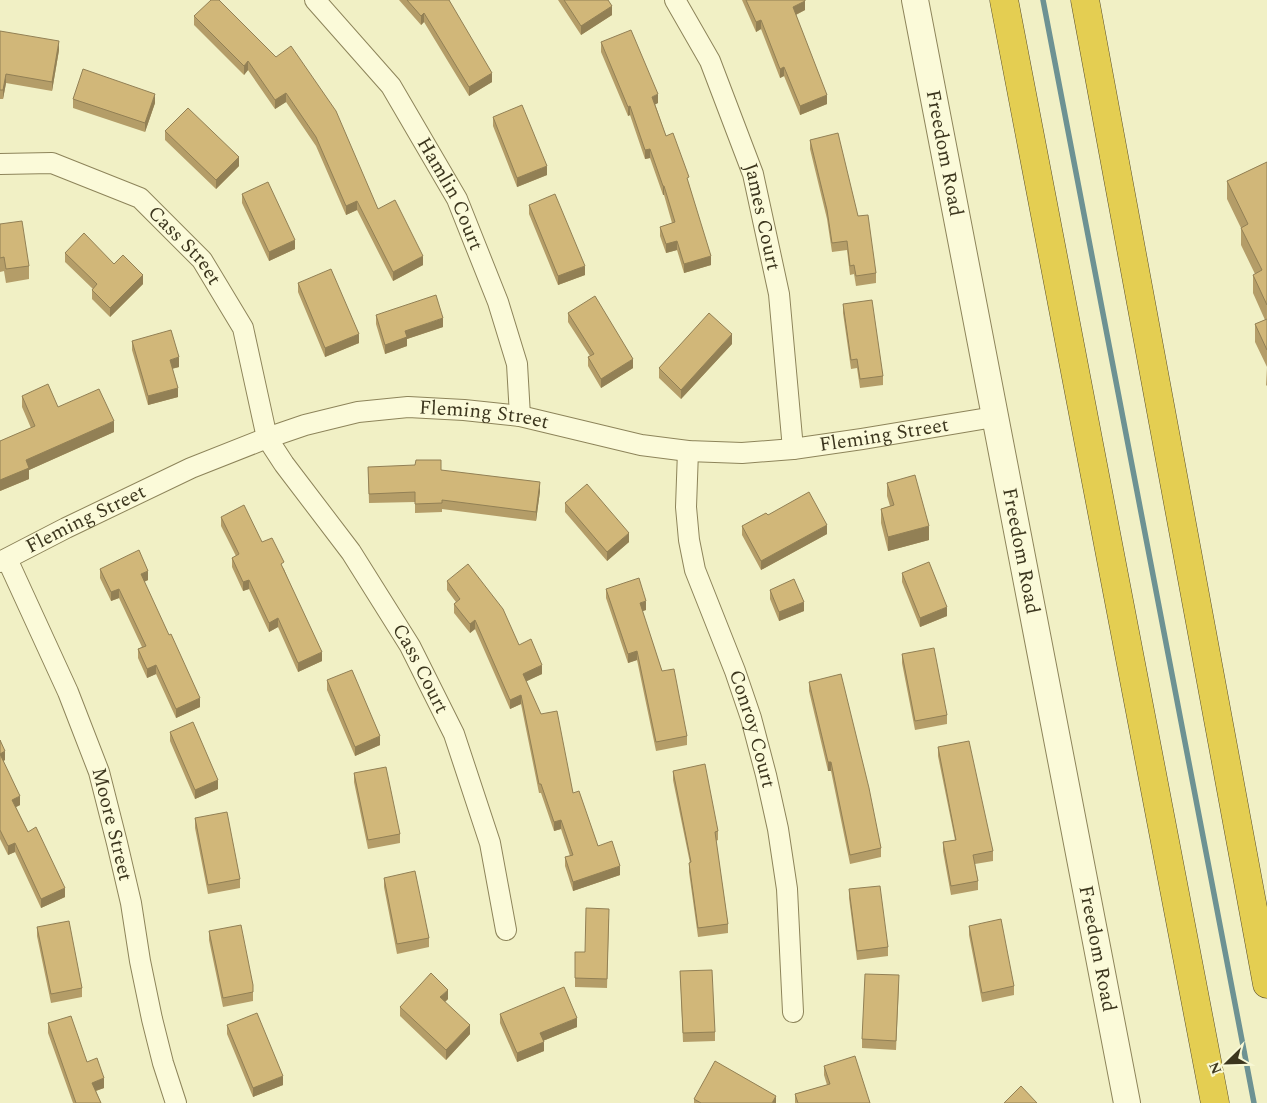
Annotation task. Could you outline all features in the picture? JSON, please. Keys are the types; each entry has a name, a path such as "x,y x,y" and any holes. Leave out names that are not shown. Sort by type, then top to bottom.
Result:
{"highway":[{"path":"1004,0 1215,1103"},
{"path":"1085,0 1267,984"}],"street":[{"name":"Hamlin Court","path":"315,0 391,86 457,199 498,302 518,364 520,416"},
{"name":"James Court","path":"675,0 710,60 753,174 779,294 793,449"},
{"name":"Freedom Road","path":"915,0 1127,1103"},
{"name":"Cass Street","path":"0,164 52,163 140,198 202,260 243,328 267,438"},
{"name":"Fleming Street","path":"4,560 191,468 305,425 358,412 408,407 464,410 520,416 641,445 688,451 742,453 793,449 994,417"},
{"name":"Cass Court","path":"267,438 284,464 351,552 410,646 454,734 490,843 506,930"},
{"name":"Conroy Court","path":"688,451 686,507 689,540 695,570 752,718 778,829 787,889 793,1012"},
{"name":"Moore Street","path":"4,560 68,692 99,772 118,843 131,903 140,961 152,1018 163,1063 176,1103"}],"building":[{"path":"211,0 219,0 276,57 291,46 336,111 378,209 395,200 423,256 393,272 357,201 346,206 316,137 286,93 275,100 248,61 244,66 194,16"},
{"path":"407,0 449,0 492,73 469,87 424,13 421,16"},
{"path":"564,0 608,0 612,6 581,26"},
{"path":"746,0 805,0 793,7 827,95 800,106 784,67 780,69 761,20 756,22"},
{"path":"631,30 658,94 652,97 666,136 673,133 689,177 687,178 711,256 684,264 677,241 666,244 660,227 675,222 664,186 650,149 645,150 630,106 628,107 601,42"},
{"path":"0,31 59,41 52,82 6,74 3,90 0,90"},
{"path":"83,69 155,94 145,123 73,99"},
{"path":"522,105 547,166 517,178 493,117"},
{"path":"188,108 239,157 216,180 165,131"},
{"path":"838,133 858,216 868,215 876,273 856,276 854,265 850,266 847,241 832,243 827,210 810,140"},
{"path":"1267,162 1267,305 1253,275 1262,270 1241,228 1248,224 1227,181"},
{"path":"268,182 295,240 269,252 242,194"},
{"path":"555,194 585,266 558,276 529,205"},
{"path":"22,221 29,266 6,269 4,257 0,258 0,224"},
{"path":"84,233 114,264 123,255 143,275 110,308 92,290 97,284 65,253"},
{"path":"331,269 359,334 325,348 298,283"},
{"path":"436,295 443,318 405,331 407,337 385,345 376,315"},
{"path":"595,296 633,359 601,379 588,357 594,354 568,313"},
{"path":"872,300 883,376 860,379 857,359 851,360 843,304"},
{"path":"709,313 732,334 681,390 659,368"},
{"path":"1267,319 1267,350 1255,324"},
{"path":"171,330 179,357 170,360 178,388 148,396 132,341"},
{"path":"48,384 58,407 99,389 114,421 26,460 29,468 0,480 0,441 35,426 22,396"},
{"path":"416,460 441,460 441,470 540,482 536,512 442,500 442,503 415,504 415,492 369,494 368,467 415,465"},
{"path":"915,475 929,526 888,537 881,509 894,505 887,483"},
{"path":"587,484 629,533 607,552 565,503"},
{"path":"809,492 827,525 761,561 742,526 766,513 768,515"},
{"path":"244,505 262,542 272,538 284,562 281,564 322,652 298,663 278,618 269,623 249,580 243,582 232,558 239,554 221,517"},
{"path":"139,550 148,571 141,574 200,698 176,709 156,665 147,669 138,649 146,646 119,589 111,592 100,569"},
{"path":"929,562 947,607 920,618 902,573"},
{"path":"468,564 503,609 519,645 531,639 542,665 523,674 541,714 557,711 573,793 579,791 598,846 612,841 620,866 573,882 565,857 573,855 561,820 554,822 541,784 539,784 521,695 510,700 475,620 470,624 454,604 460,599 447,581"},
{"path":"639,578 646,601 640,603 662,671 674,669 687,736 656,742 637,651 628,654 606,589"},
{"path":"794,579 804,602 779,612 770,590"},
{"path":"934,648 947,715 915,721 902,654"},
{"path":"352,670 380,736 355,747 327,680"},
{"path":"841,674 869,788 881,848 850,855 831,762 828,762 809,682"},
{"path":"193,722 218,780 195,790 170,732"},
{"path":"0,740 5,751 0,754"},
{"path":"969,741 993,851 973,855 978,881 951,886 943,842 956,840 938,747"},
{"path":"0,754 20,796 12,800 28,832 36,827 65,888 41,899 15,843 8,846 0,830"},
{"path":"705,764 718,831 715,832 728,924 698,928 689,863 691,862 673,771"},
{"path":"386,767 400,834 368,840 354,773"},
{"path":"227,812 240,879 208,885 195,818"},
{"path":"415,871 429,938 397,944 384,878"},
{"path":"880,886 888,947 857,951 849,889"},
{"path":"586,908 609,909 607,979 575,978 575,952 585,952"},
{"path":"1001,919 1014,986 982,993 969,926"},
{"path":"69,921 82,988 51,994 37,927"},
{"path":"241,925 253,992 223,998 209,931"},
{"path":"712,970 715,1032 683,1033 680,971"},
{"path":"431,973 448,990 440,997 470,1025 446,1050 400,1007"},
{"path":"865,974 899,975 896,1041 862,1039"},
{"path":"564,987 577,1018 540,1033 544,1042 517,1053 500,1014"},
{"path":"257,1013 283,1076 253,1088 227,1025"},
{"path":"71,1016 87,1062 97,1058 104,1078 92,1083 101,1103 76,1103 48,1023"},
{"path":"855,1056 870,1103 798,1103 795,1094 830,1084 824,1066"},
{"path":"715,1061 776,1096 772,1103 701,1103 694,1099"},
{"path":"1021,1086 1037,1103 1004,1103"}],"waterway":[{"path":"1043,0 1254,1103"}]}
